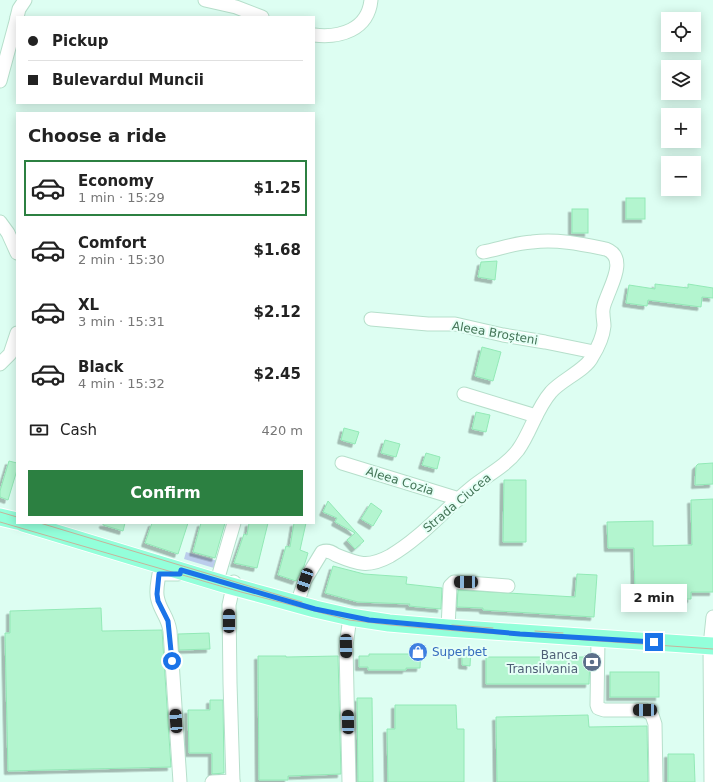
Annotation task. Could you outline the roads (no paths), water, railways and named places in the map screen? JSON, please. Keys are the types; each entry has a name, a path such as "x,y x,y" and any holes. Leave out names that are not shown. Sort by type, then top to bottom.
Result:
{"main road":[{"path":"0,517 16,522"},
{"path":"30,524 46,526 181,570 297,604 350,617 389,623 448,628 711,646"}],"street":[{"path":"17,16 19,9 25,0"},
{"path":"205,0 236,7 259,16"},
{"path":"315,35 338,35 353,29 365,19 369,11 371,0"},
{"path":"0,81 16,22"},
{"path":"0,222 8,233 16,251"},
{"name":"Strada Ciucea","path":"297,604 305,580 322,552 326,551 355,563 366,564 376,562 389,556 414,539 472,487 509,460 527,436 536,416 552,391 592,359 604,327 603,309 613,283 617,265 615,254 612,251 573,243 549,241 512,245 483,252"},
{"name":"Aleea Broșteni","path":"371,319 428,324 455,324 503,335 594,352"},
{"path":"0,364 10,354 16,337"},
{"path":"464,394 536,416"},
{"name":"Aleea Cozia","path":"342,463 459,499"},
{"path":"212,782 233,781 228,583 234,524"},
{"path":"180,782 170,630 168,621 158,601 157,594 159,574 180,574 181,570"},
{"path":"448,628 450,586 454,582 508,586"},
{"path":"349,782 346,646 350,617"},
{"path":"710,782 712,691 711,646 713,618"},
{"path":"598,639 598,708 604,710 645,710 652,715 655,724 656,782"}],"tram line":[{"path":"0,512 16,517"},
{"path":"0,522 241,592 349,620 470,632 713,649"},
{"path":"43,524 302,602"},
{"path":"452,625 493,628"},
{"path":"535,631 563,633"}],"place":[{"name":"Superbet","path":"418,652"},
{"name":"Banca Transilvania","path":"592,662"}]}
